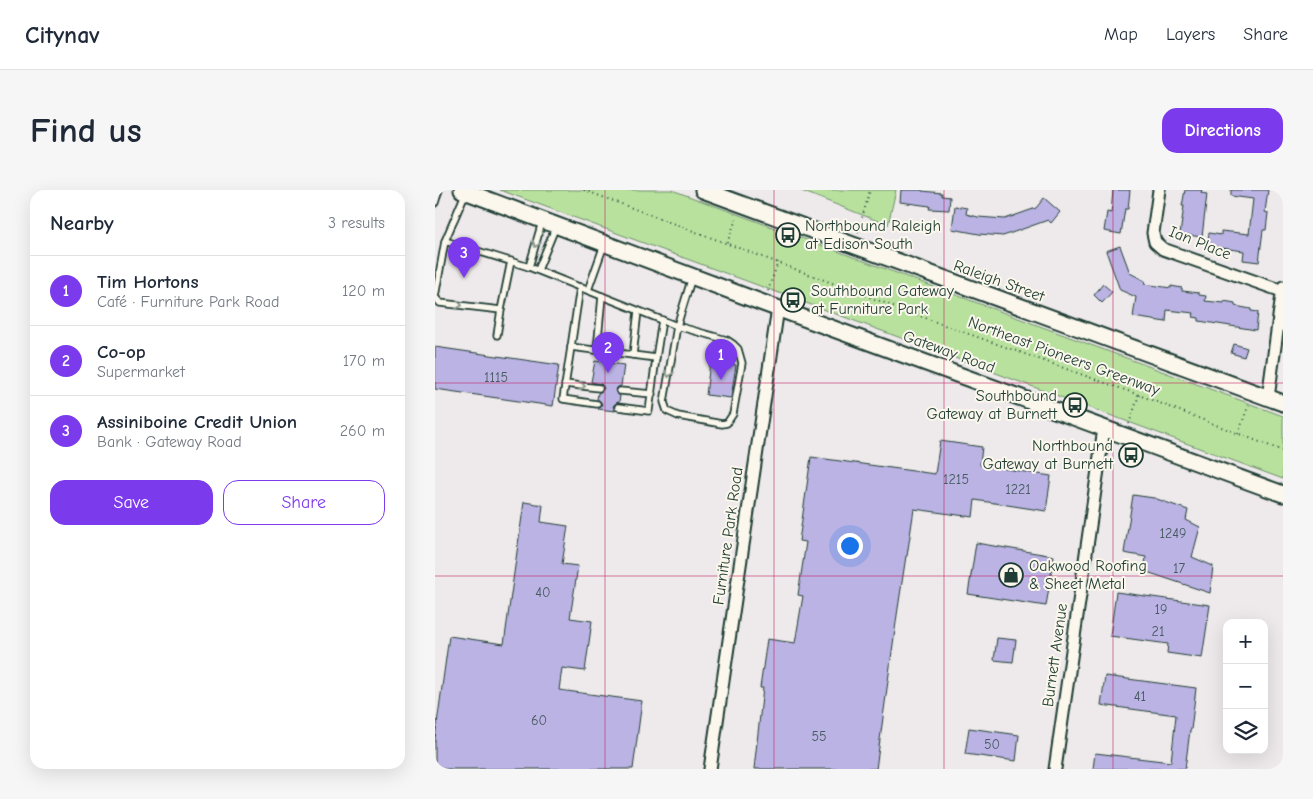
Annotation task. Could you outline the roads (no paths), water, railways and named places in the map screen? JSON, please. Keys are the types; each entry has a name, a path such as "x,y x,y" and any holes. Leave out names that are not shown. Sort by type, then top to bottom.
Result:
{"main road":[{"name":"Raleigh Street","path":"703,190 1283,403"},
{"name":"Gateway Road","path":"464,191 1283,494"}],"street":[{"name":"Ian Place","path":"1159,190 1153,233 1155,242 1163,248 1283,289"},
{"path":"1268,398 1283,289"},
{"name":"Furniture Park Road","path":"709,769 778,308"},
{"name":"Burnett Avenue","path":"1055,769 1104,428"}],"lane":[{"path":"435,203 439,190"},
{"path":"464,191 445,241 435,297 440,303 501,310"},
{"path":"529,267 550,223"},
{"path":"537,270 550,223"},
{"path":"445,241 529,267 677,326 727,340 738,349 742,362 733,414 730,420 722,424 671,414 667,411 664,402 677,326 692,276"},
{"path":"588,290 605,243"},
{"path":"497,335 511,261"},
{"path":"580,287 563,399 597,404"},
{"path":"597,350 601,296"},
{"path":"633,355 638,310"},
{"path":"618,406 649,411 663,320"},
{"path":"571,347 656,358"},
{"path":"565,384 599,388"},
{"path":"620,391 652,394"}],"place":[{"name":"Northbound Raleigh at Edison South","path":"788,235"},
{"name":"Assiniboine Credit Union","path":"464,278"},
{"name":"Southbound Gateway at Furniture Park","path":"793,300"},
{"name":"Co-op","path":"608,373"},
{"name":"Tim Hortons","path":"721,380"},
{"name":"Southbound Gateway at Burnett","path":"1075,405"},
{"name":"Northbound Gateway at Burnett","path":"1131,455"},
{"name":"Oakwood Roofing & Sheet Metal","path":"1011,575"}]}
